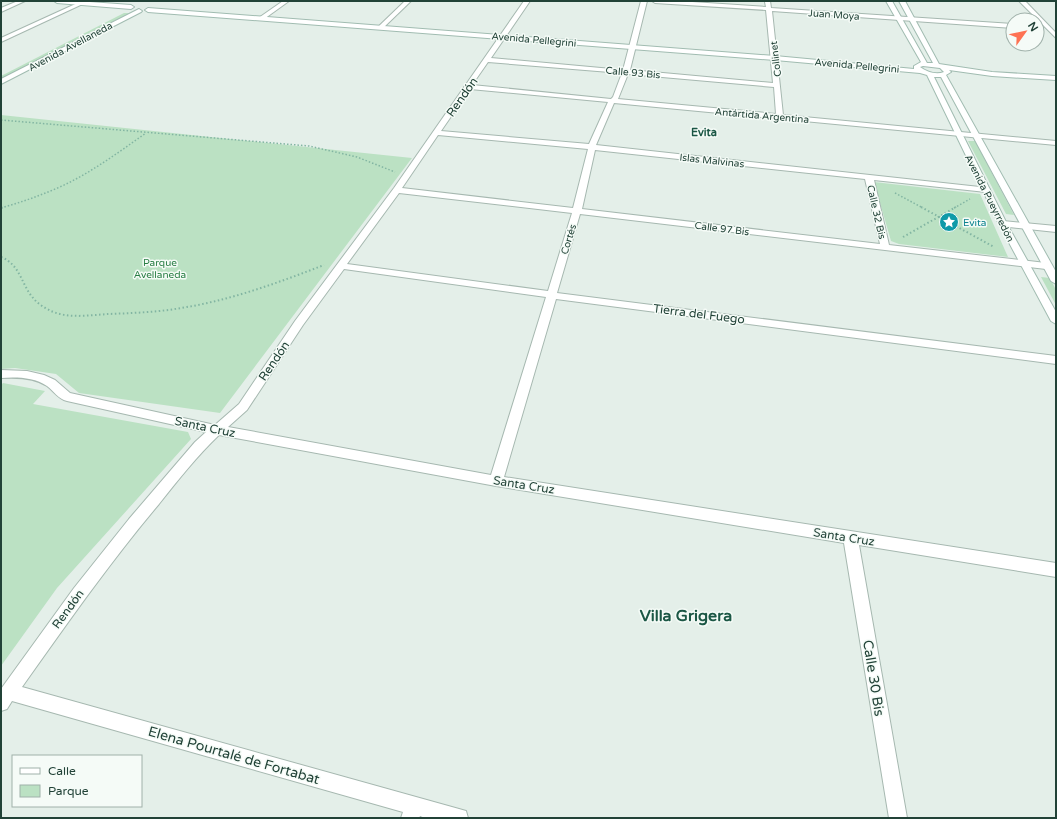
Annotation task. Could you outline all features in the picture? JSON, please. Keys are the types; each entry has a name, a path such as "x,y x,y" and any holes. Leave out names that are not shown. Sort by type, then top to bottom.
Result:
{"street":[{"path":"1,10 22,1"},
{"path":"58,1 134,6"},
{"path":"105,1 134,6 139,10"},
{"path":"265,16 286,1"},
{"path":"382,26 408,1"},
{"name":"Rendón","path":"5,698 79,593 134,523 199,446 243,408 299,324 397,190 528,1"},
{"name":"Cortés","path":"496,481 577,210 592,147 612,101 616,98 626,72 644,1"},
{"name":"Juan Moya","path":"655,1 1005,25"},
{"name":"Collinet","path":"768,1 778,85 780,116"},
{"path":"889,1 900,18 921,64"},
{"name":"Avenida Pueyrredón","path":"902,1 943,70 954,97 1056,282"},
{"path":"1022,1 1050,28 1056,36"},
{"path":"1,40 84,2"},
{"name":"Avenida Pellegrini","path":"148,10 157,5 382,26 774,56 921,64 943,70"},
{"name":"Avenida Avellaneda","path":"8,71 134,6"},
{"name":"Avenida Avellaneda","path":"1,82 139,10"},
{"name":"Avenida Pellegrini","path":"139,10 265,16"},
{"path":"1045,28 1056,29"},
{"name":"Avenida Pellegrini","path":"774,56 925,73 943,70"},
{"name":"Calle 93 Bis","path":"488,60 778,85"},
{"name":"Avenida Pueyrredón","path":"921,64 916,67 925,73 939,95 1003,224 1056,321"},
{"path":"943,70 1056,78"},
{"name":"Antártida Argentina","path":"468,87 1056,143"},
{"path":"939,95 954,97"},
{"name":"Islas Malvinas","path":"436,133 592,147 986,190"},
{"name":"Calle 32 Bis","path":"869,178 885,247"},
{"name":"Calle 97 Bis","path":"397,190 1046,266"},
{"path":"1003,224 1056,229"},
{"name":"Tierra del Fuego","path":"342,266 552,295 1056,360"},
{"name":"Santa Cruz","path":"1,374 23,374 44,379 67,397 217,430 496,481 851,539 1056,570"},
{"name":"Calle 30 Bis","path":"851,539 898,818"},
{"name":"Elena Pourtalé de Fortabat","path":"5,698 412,812 459,818"}],"path":[{"path":"1,120 309,146 357,157 399,173"},
{"path":"1,208 49,192 72,180 125,148 146,132"},
{"path":"391,178 395,172"},
{"path":"885,247 986,190"},
{"path":"894,192 997,249"},
{"path":"1,257 5,258 17,268 32,298 45,308 55,312 75,316 150,312 193,306 261,289 330,263"}],"green space":[{"path":"124,13 129,13 1,79 1,76"},
{"name":"Parque Avellaneda","path":"1,115 412,158 220,413 79,393 56,374 15,368 1,369"},
{"path":"968,141 975,141 1014,215 1006,214"},
{"path":"874,182 980,194 1008,257 899,244 891,241"},
{"path":"1041,277 1050,278 1056,290 1056,305"},
{"path":"3,383 45,391 33,404 188,432 191,439 57,588 1,666 1,385"}],"place":[{"name":"Evita","path":"949,222"}],"district":[{"name":"Evita","path":"704,132"},
{"name":"Villa Grigera","path":"686,615"}]}
